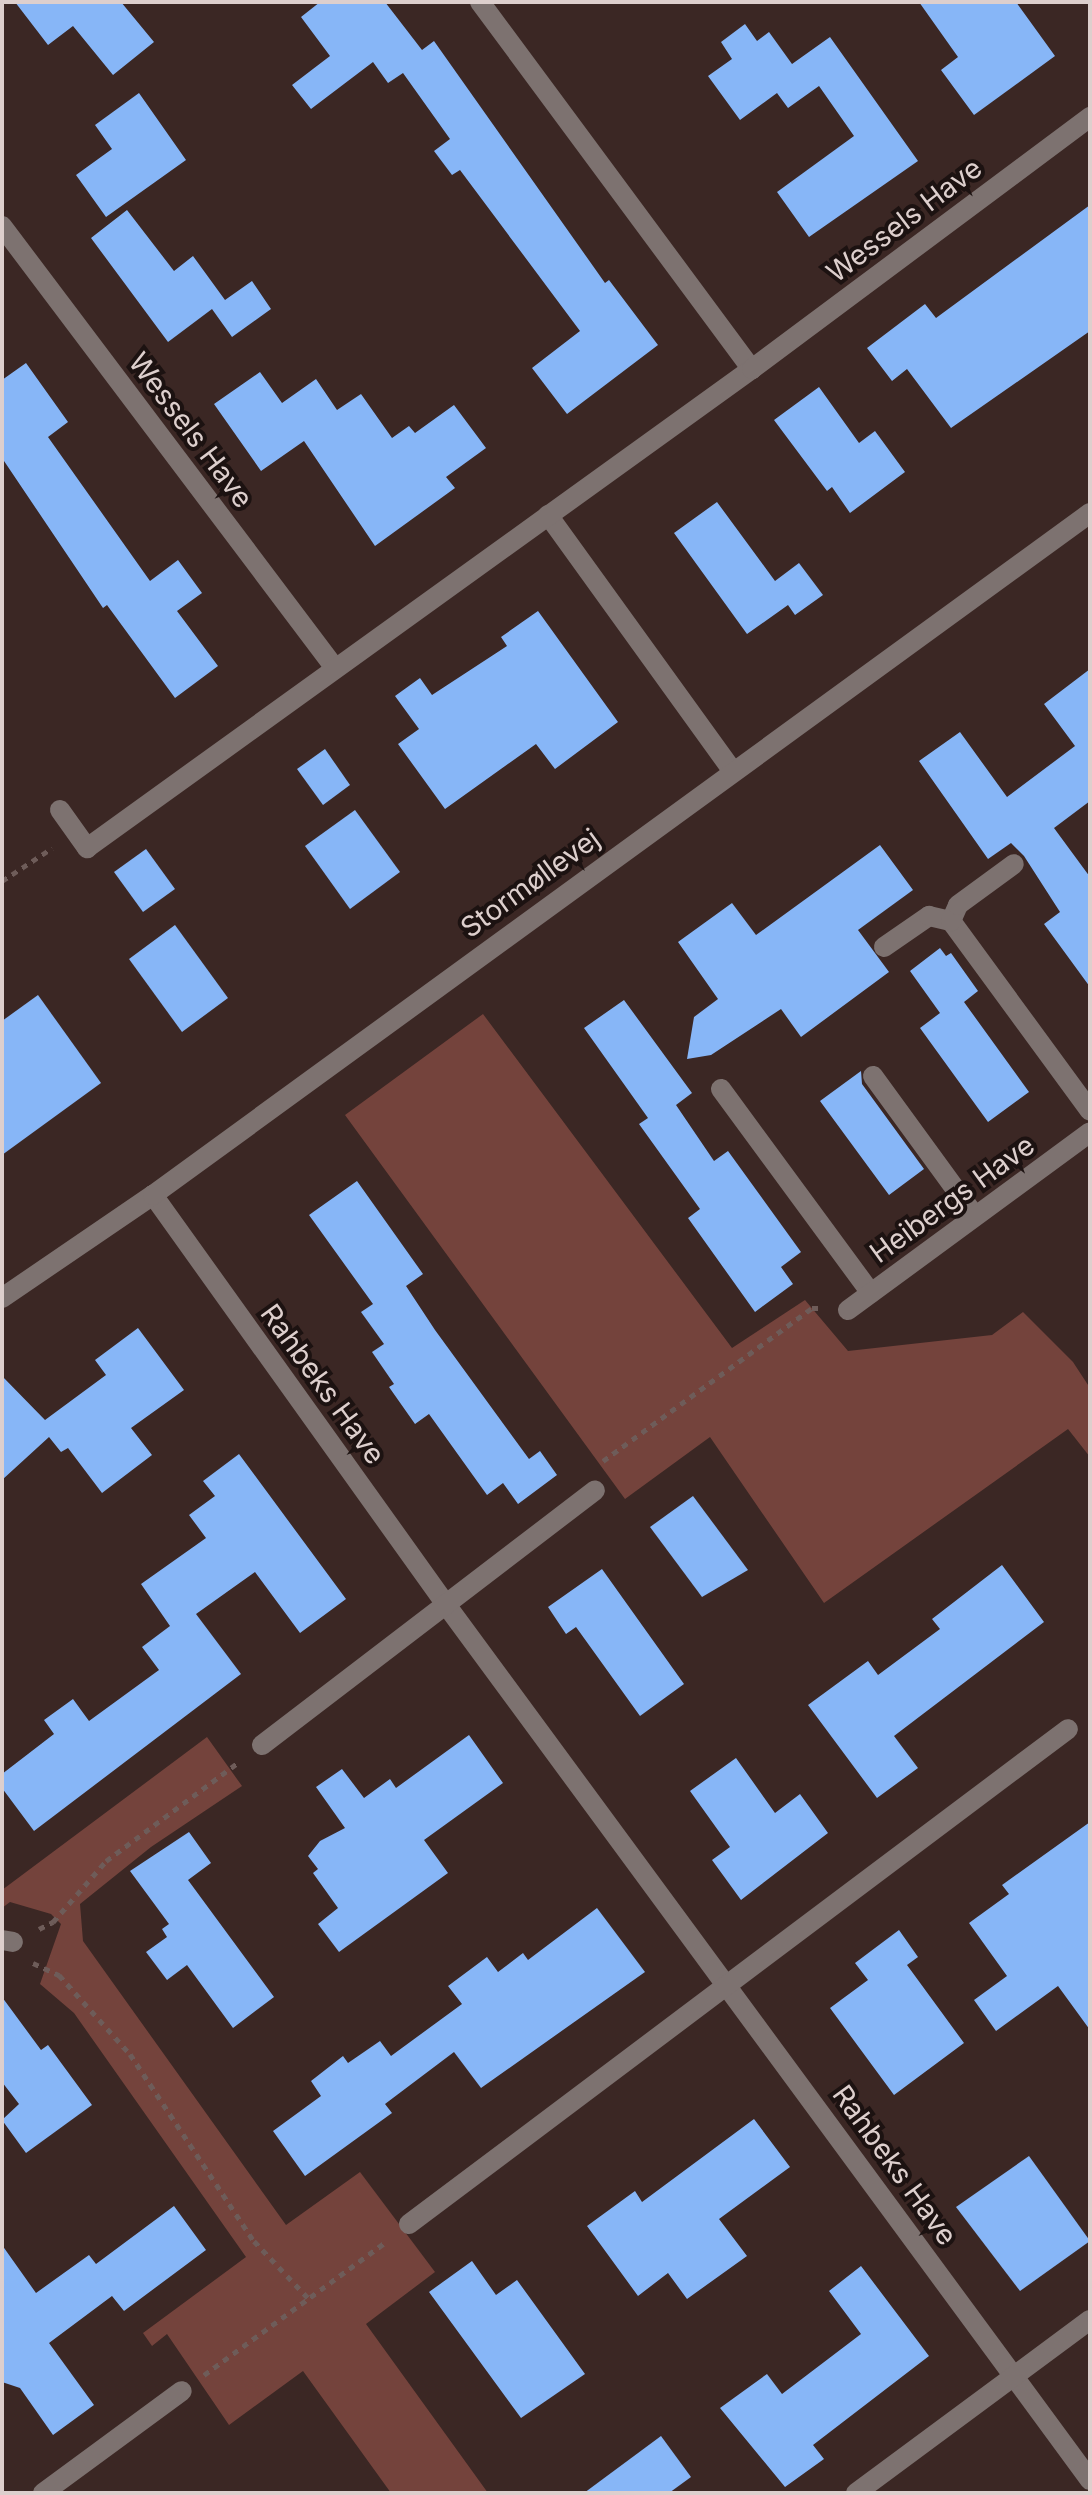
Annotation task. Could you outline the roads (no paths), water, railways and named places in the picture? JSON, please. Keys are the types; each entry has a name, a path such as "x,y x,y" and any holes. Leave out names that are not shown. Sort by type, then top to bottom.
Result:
{"street":[{"path":"480,2 752,369"},
{"name":"Wessels Have","path":"60,810 87,848 752,369 1090,117"},
{"name":"Wessels Have","path":"2,226 335,668"},
{"name":"Stormøllevej","path":"2,1298 153,1195 732,770 1090,513"},
{"path":"548,515 732,770"},
{"path":"951,921 958,905 1014,864"},
{"path":"884,947 929,916 951,921 1090,1111"},
{"path":"873,1076 975,1216"},
{"path":"721,1089 871,1293"},
{"name":"Heibergs Have","path":"848,1310 1090,1132"},
{"name":"Rahbeks Have","path":"153,1195 447,1606 1090,2480"},
{"path":"262,1745 595,1490"},
{"path":"409,2224 730,1987 1068,1729"},
{"path":"856,2493 1090,2320"},
{"path":"43,2493 182,2391"}]}
